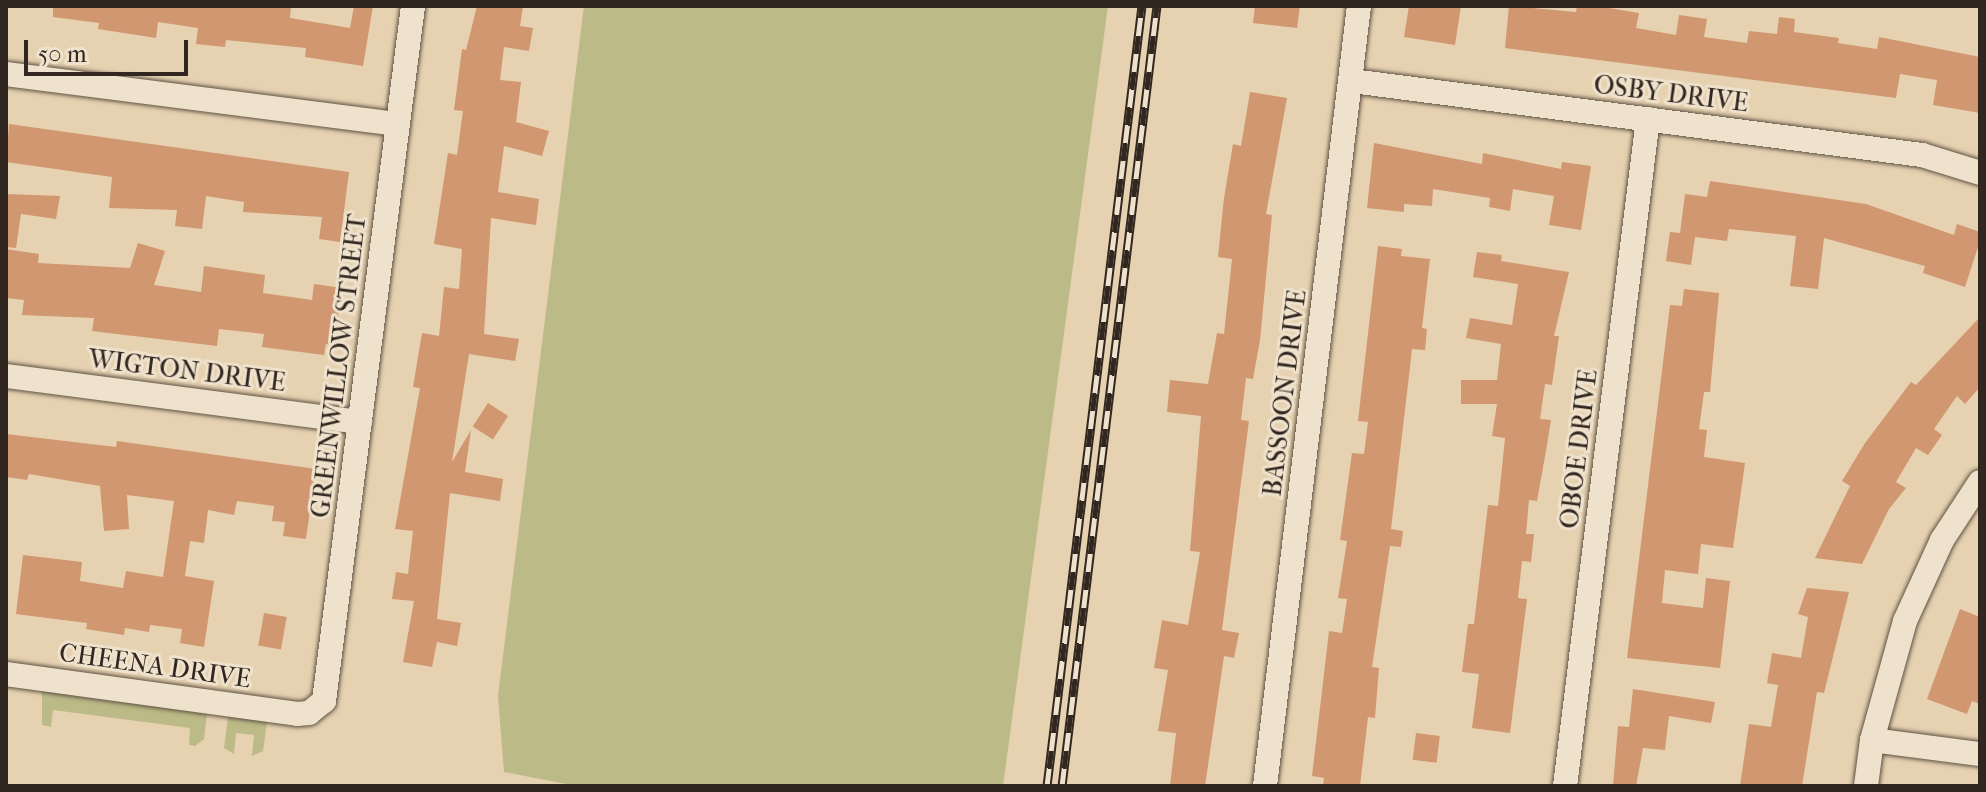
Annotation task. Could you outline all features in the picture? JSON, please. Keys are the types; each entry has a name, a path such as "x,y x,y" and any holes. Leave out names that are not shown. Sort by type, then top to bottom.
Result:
{"street":[{"name":"GREENWILLOW STREET","path":"297,714 319,707 327,691 413,6"},
{"name":"BASSOON DRIVE","path":"1265,786 1359,6"},
{"path":"6,74 398,124"},
{"name":"OSBY DRIVE","path":"1352,81 1922,155 1980,173"},
{"name":"OBOE DRIVE","path":"1565,786 1648,119"},
{"name":"WIGTON DRIVE","path":"6,376 360,422"},
{"path":"1866,786 1872,740 1905,621 1942,540 1980,482"},
{"name":"CHEENA DRIVE","path":"6,674 297,714"},
{"path":"1872,740 1980,754"}],"shaded area":[{"path":"584,6 1108,6 1003,786 577,786 504,772 498,696"},
{"path":"42,690 207,714 204,739 195,746 189,745 190,728 53,710 51,727 42,725"},
{"path":"228,717 267,722 263,751 252,756 254,735 236,733 234,754 224,748"}],"building":[{"path":"53,6 291,6 290,18 350,28 354,6 373,6 363,66 305,57 306,48 226,40 225,47 196,44 198,28 158,22 156,38 98,29 99,23 53,17"},
{"path":"477,6 523,6 520,26 533,28 529,51 504,47 500,80 521,82 516,122 549,131 542,156 504,146 498,192 539,199 536,225 491,218 484,334 519,339 515,361 469,354 452,462 471,430 465,472 503,479 500,501 450,493 437,619 461,623 457,646 437,642 432,667 403,662 414,601 392,599 396,572 408,574 413,531 395,529 420,388 413,387 422,333 439,336 444,287 459,289 462,249 434,244 448,153 457,155 463,111 454,110 462,49 466,50"},
{"path":"1255,6 1300,6 1297,28 1253,23"},
{"path":"1409,6 1461,6 1455,45 1404,37"},
{"path":"1509,6 1576,12 1577,6 1597,6 1639,13 1636,28 1676,35 1679,15 1707,19 1704,37 1747,43 1749,31 1777,34 1779,17 1795,19 1794,32 1839,38 1838,43 1877,49 1879,37 1980,57 1980,113 1933,105 1937,80 1900,74 1896,98 1505,48"},
{"path":"1250,92 1287,98 1266,214 1272,215 1260,340 1253,379 1246,378 1241,420 1249,421 1222,630 1239,633 1234,658 1224,656 1205,786 1170,786 1176,733 1158,731 1168,670 1154,668 1162,620 1188,625 1200,552 1190,551 1201,416 1167,412 1170,380 1208,384 1217,333 1224,334 1232,259 1218,257 1224,198 1233,144 1241,146"},
{"path":"9,124 349,172 340,242 319,239 322,217 243,212 244,202 206,196 202,229 175,226 177,210 109,208 112,177 6,162"},
{"path":"1374,143 1482,164 1483,153 1561,169 1562,162 1591,166 1581,230 1549,225 1554,196 1513,189 1510,211 1489,207 1490,198 1433,189 1432,206 1404,204 1404,212 1367,208"},
{"path":"1710,181 1866,204 1954,235 1957,224 1980,232 1980,241 1965,287 1923,273 1925,266 1824,238 1818,289 1790,286 1796,236 1729,229 1727,241 1695,237 1691,265 1666,261 1670,232 1680,233 1685,194 1707,197"},
{"path":"6,194 60,196 56,219 21,214 16,248 6,247"},
{"path":"138,243 165,251 154,285 201,292 204,266 265,275 263,293 312,300 314,284 342,288 334,345 326,344 324,355 262,347 264,334 219,329 217,346 92,331 94,318 22,315 24,300 6,298 6,249 39,254 38,263 130,268"},
{"path":"1378,246 1402,249 1401,256 1430,259 1422,328 1427,329 1425,350 1412,349 1391,529 1403,531 1401,547 1390,546 1372,667 1379,668 1375,718 1368,717 1360,786 1323,786 1324,778 1312,776 1329,631 1342,633 1347,599 1338,598 1347,541 1340,540 1352,453 1364,454 1368,422 1358,421"},
{"path":"1477,252 1502,255 1501,261 1569,272 1554,336 1559,336 1552,385 1545,384 1540,419 1551,420 1547,445 1537,501 1529,500 1526,534 1534,534 1531,562 1522,561 1518,598 1527,599 1510,733 1472,728 1479,674 1462,672 1468,624 1474,624 1488,505 1498,506 1505,438 1492,436 1497,404 1461,404 1461,380 1497,380 1501,344 1466,338 1470,318 1512,325 1518,284 1473,277"},
{"path":"1684,289 1719,293 1710,392 1704,392 1699,429 1707,430 1704,457 1745,463 1733,548 1701,544 1698,574 1665,570 1662,603 1703,608 1706,578 1730,581 1720,668 1627,658 1670,305 1682,306"},
{"path":"1980,317 1980,387 1965,404 1957,396 1934,429 1942,435 1928,455 1916,448 1896,482 1906,488 1889,509 1862,564 1815,558 1850,486 1842,481 1865,443 1911,382 1916,385"},
{"path":"488,403 508,416 493,440 473,426"},
{"path":"6,434 116,447 117,441 316,469 306,539 283,536 285,522 272,521 274,506 237,501 234,515 208,510 204,543 190,541 185,576 214,581 204,647 180,643 182,629 150,625 149,632 125,628 124,635 86,629 87,623 16,614 23,555 82,562 80,581 123,588 126,571 163,577 174,501 127,495 129,529 104,531 100,486 29,474 27,480 6,477"},
{"path":"1807,588 1849,592 1824,693 1817,692 1802,786 1740,786 1749,724 1771,727 1778,685 1767,683 1772,653 1801,658 1808,617 1798,614"},
{"path":"1960,609 1980,617 1980,704 1972,701 1967,714 1927,699"},
{"path":"264,613 287,617 281,649 258,645"},
{"path":"1633,689 1715,702 1711,723 1669,716 1665,750 1643,748 1636,786 1613,786 1618,726 1629,727"},
{"path":"1416,733 1440,736 1437,763 1413,760"}],"railway":[{"path":"1047,786 1142,6"},
{"path":"1062,786 1157,6"}]}
